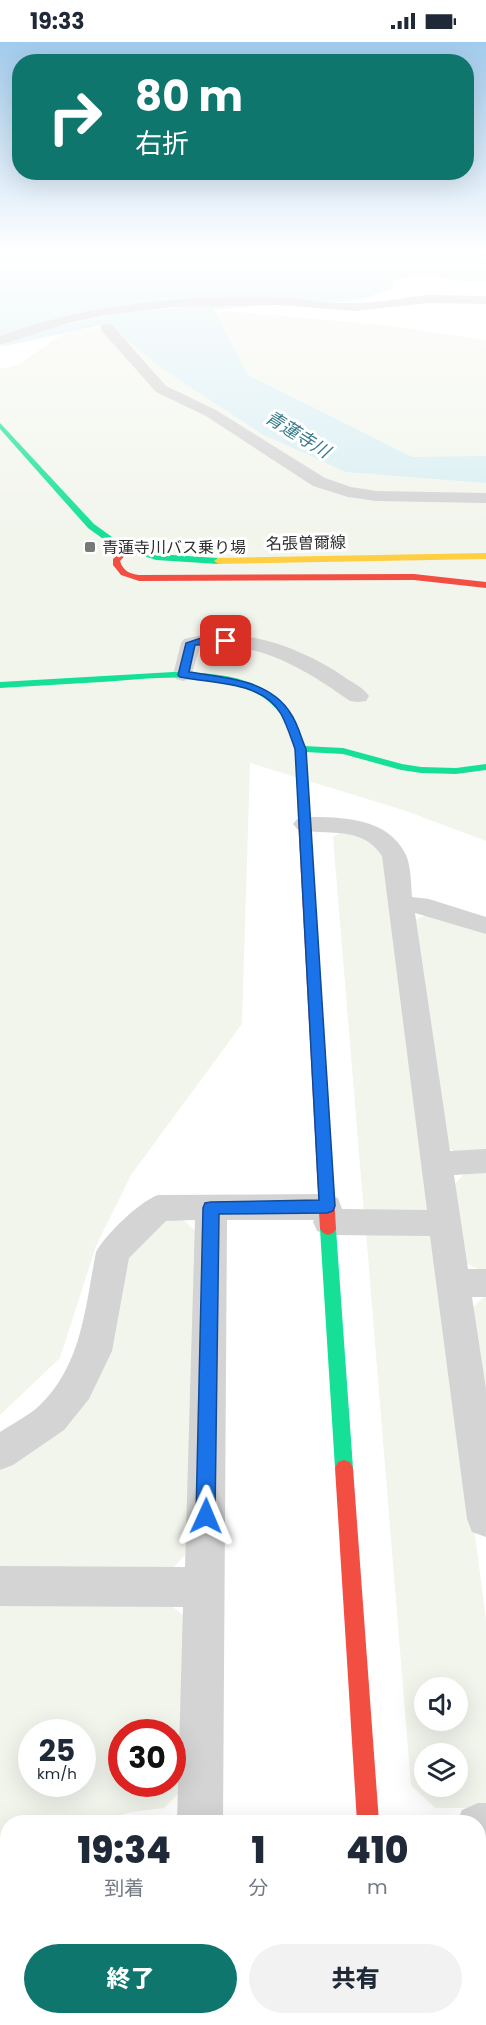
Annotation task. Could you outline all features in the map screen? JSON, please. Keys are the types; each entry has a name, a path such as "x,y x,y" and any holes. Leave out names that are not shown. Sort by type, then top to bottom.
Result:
{"street":[{"path":"122,345 161,389 211,413 319,482 348,492 376,496 486,498"},
{"name":"名張曽爾線","path":"0,425 91,526 127,549 156,557 207,561 486,556"},
{"path":"127,549 116,561 116,567 119,572 139,578 414,577 486,585"},
{"path":"183,675 191,643 204,640 246,643 290,653 358,696"},
{"path":"0,686 183,675 234,681 266,694 279,704 287,715 300,749 368,1815"},
{"path":"300,749 343,751 401,767 421,770 456,771 486,767"},
{"path":"304,824 352,826 370,832 385,843 394,856 437,1164 470,1283 486,1519"},
{"path":"401,905 420,905 486,926"},
{"path":"437,1164 486,1161"},
{"path":"0,1453 51,1418 82,1379 94,1351 113,1252 158,1208 211,1208 328,1214 432,1223"},
{"path":"200,1815 211,1208"},
{"path":"0,1586 205,1587"}],"shaded area":[{"path":"47,345 486,345 486,841 403,810 250,763 242,1024 131,1175 96,1246 60,1358 0,1415 0,369 20,364"},
{"path":"342,832 364,840 383,854 431,1215 364,1214 333,837"},
{"path":"427,915 486,933 486,1152 461,1155 444,1145 413,921"},
{"path":"486,1172 486,1273 464,1262 452,1187 464,1174"},
{"path":"182,1219 198,1233 187,1553 170,1571 0,1572 0,1470 93,1387 109,1355 123,1266 152,1227 168,1220"},
{"path":"366,1232 435,1232 486,1619 486,1808 435,1808 424,1797 468,1797 468,1743 414,1743 414,1788 411,1785"},
{"path":"486,1297 486,1402 469,1311"},
{"path":"169,1604 189,1620 186,1721 108,1719 108,1797 175,1797 164,1808 121,1815 0,1815 0,1606"}],"water":[{"name":"青蓮寺川","path":"132,345 232,345 248,375 412,457 486,456 486,483 346,472 262,434 164,370"}],"traffic: fast":[{"path":"0,425 91,526 116,544 156,557 218,561"},
{"path":"0,685 173,675 225,679 249,685 269,695 284,711 291,723 301,763 304,818"},
{"path":"300,749 343,751 401,767 421,770 456,771 486,767"},
{"path":"328,1229 344,1468"}],"traffic: slow":[{"path":"218,561 486,556"}],"traffic: jam":[{"path":"127,549 116,561 117,565 124,574 139,578 414,577 486,585"},
{"path":"304,818 328,1229"},
{"path":"344,1468 368,1815"}],"place":[{"name":"青蓮寺川バス乗り場","path":"90,547"}],"route":[{"path":"206,1516 211,1208 327,1206 300,749 287,715 279,704 266,694 234,681 216,677 183,675 191,643 204,640 226,641"}]}
